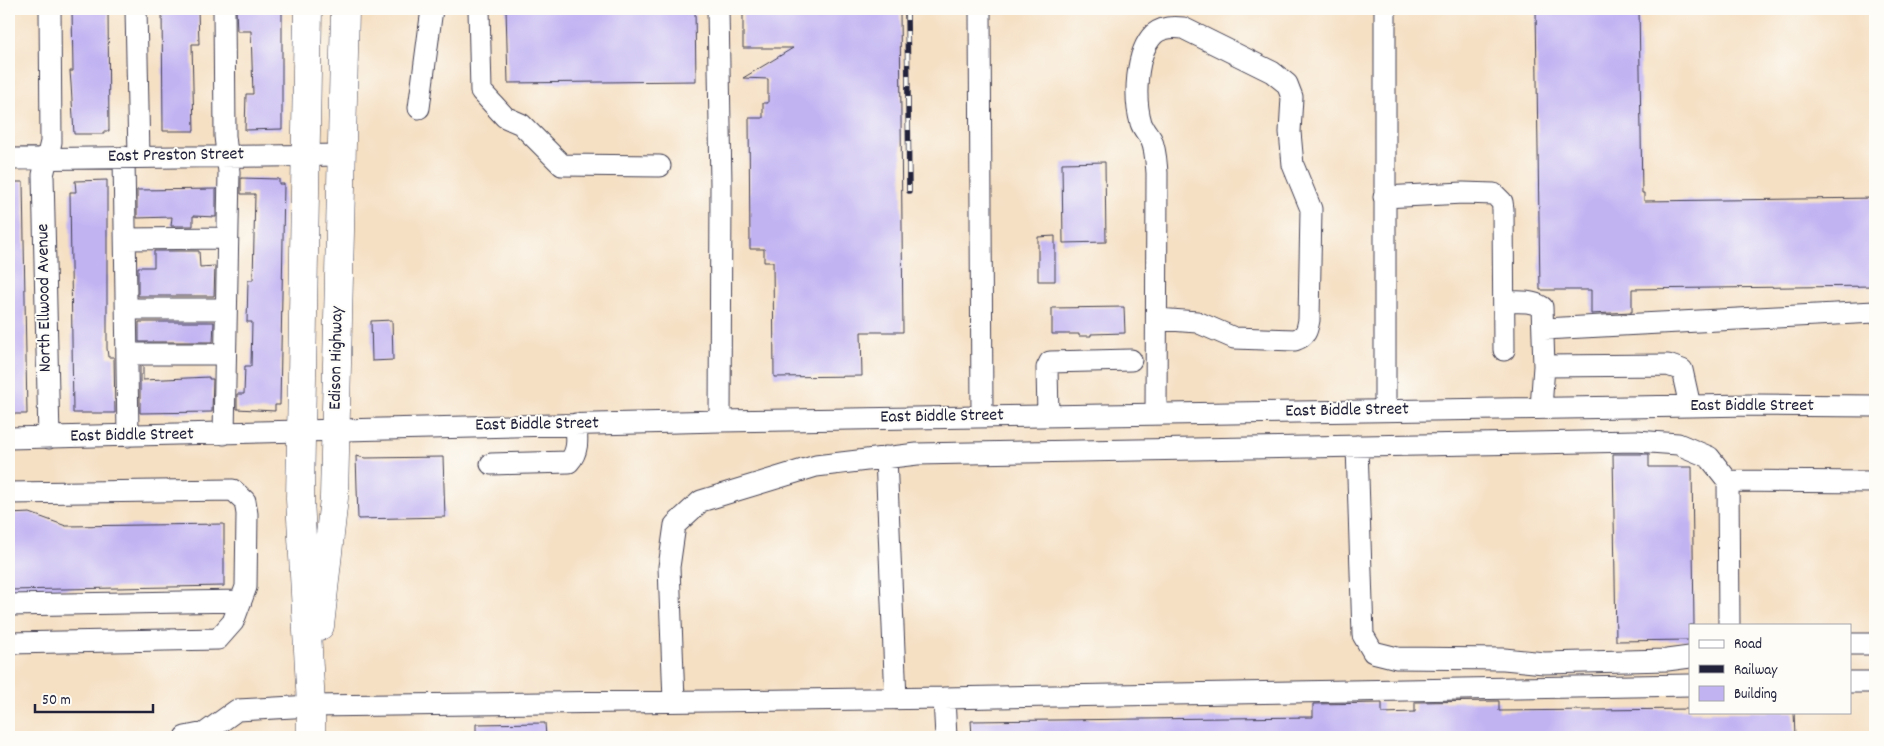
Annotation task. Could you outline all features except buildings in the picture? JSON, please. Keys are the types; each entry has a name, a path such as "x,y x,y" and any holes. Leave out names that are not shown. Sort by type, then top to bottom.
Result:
{"main road":[{"name":"Edison Highway","path":"308,9 300,498 311,737"},
{"name":"Edison Highway","path":"311,706 334,498 345,9"}],"street":[{"name":"North Ellwood Avenue","path":"48,438 42,175 51,142 50,9"},
{"path":"128,436 126,240 132,157 136,9"},
{"path":"224,9 229,172 224,354 224,434"},
{"path":"419,108 432,9"},
{"path":"478,9 481,91 505,116 521,124 562,166 660,166"},
{"path":"718,9 721,185 720,421"},
{"path":"980,9 982,416"},
{"path":"1384,410 1385,9"},
{"path":"1156,414 1156,166 1153,145 1142,124 1137,83 1141,60 1154,34 1170,27 1183,28 1272,72 1287,84 1292,97 1290,132 1293,165 1311,209 1309,320 1307,331 1303,337 1286,340 1234,338 1197,322 1157,319"},
{"name":"East Preston Street","path":"9,159 342,155"},
{"path":"1384,197 1463,193 1494,194 1498,197 1503,208 1504,350"},
{"path":"126,240 227,238"},
{"path":"1505,302 1537,303 1542,307 1544,366 1541,408"},
{"path":"127,309 226,310"},
{"path":"1544,329 1875,312"},
{"path":"128,354 224,354"},
{"path":"1048,416 1047,368 1050,362 1131,360"},
{"path":"1544,366 1668,365 1682,370 1690,406"},
{"name":"East Biddle Street","path":"9,438 300,432 335,429 982,416 1690,406 1875,406"},
{"path":"491,464 569,462 574,456 577,447 576,424"},
{"path":"674,701 669,567 675,525 702,501 816,466 927,453 1636,441 1678,444 1709,457 1728,481 1729,624"},
{"path":"1357,446 1363,634 1373,652 1397,658 1504,659 1544,663 1667,660 1689,657"},
{"path":"886,457 896,699"},
{"path":"1728,481 1875,482"},
{"path":"9,492 233,490 245,501 247,514 246,587 233,622 218,639 9,643"},
{"path":"9,605 241,601"},
{"path":"1852,644 1875,644"},
{"path":"1852,682 1875,682"},
{"path":"198,736 237,710 311,706 896,699 1689,685"},
{"path":"944,698 946,737"}],"railway":[{"path":"907,9 909,191"}]}
